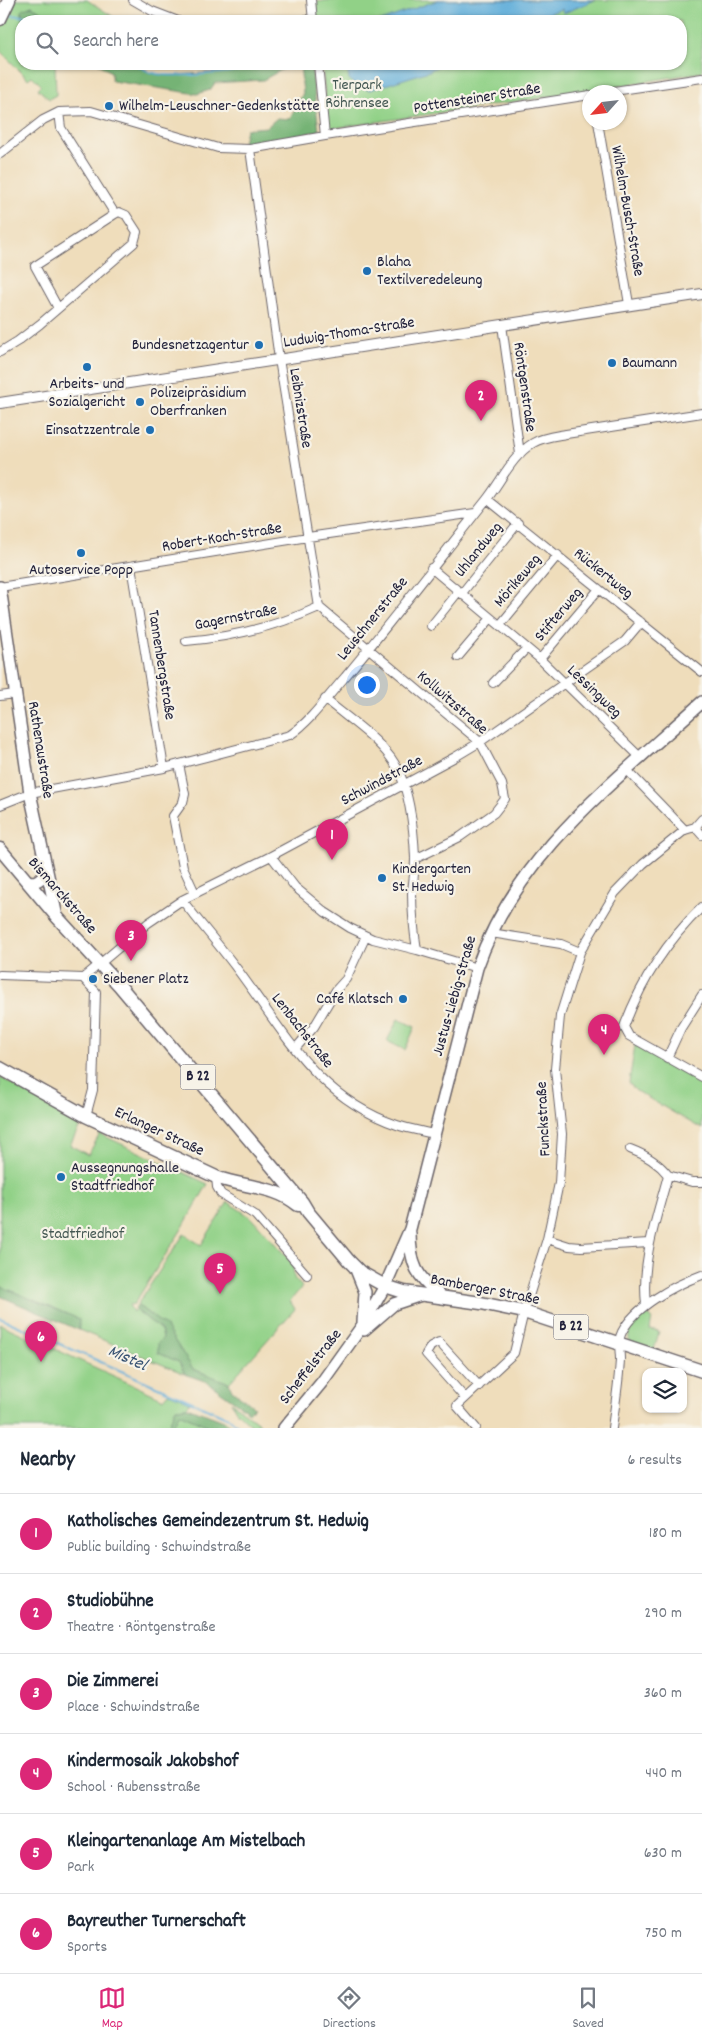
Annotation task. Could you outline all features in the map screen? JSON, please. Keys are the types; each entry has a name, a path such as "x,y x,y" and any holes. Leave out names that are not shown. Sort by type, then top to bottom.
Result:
{"main road":[{"path":"0,19 8,0"},
{"name":"Rathenaustraße","path":"0,587 30,793 56,913"},
{"name":"Justus-Liebig-Straße","path":"410,1229 477,968 491,933 506,905 537,859 576,817 702,702"},
{"name":"Bismarckstraße","path":"0,849 276,1170"},
{"path":"27,881 35,882 46,872"},
{"name":"Erlanger Straße","path":"0,1068 86,1116 216,1177 286,1196 308,1212"},
{"path":"265,1189 275,1178 276,1170"},
{"name":"B 22","path":"276,1170 308,1212 356,1267 385,1286"},
{"path":"410,1229 411,1251 415,1269 428,1286 441,1296"},
{"name":"Scheffelstraße","path":"286,1427 354,1340 385,1286 410,1229"},
{"path":"356,1267 364,1292 362,1326"},
{"name":"Bamberger Straße","path":"385,1286 404,1292 441,1296 524,1312 702,1371"},
{"path":"354,1340 389,1307 421,1294"}],"street":[{"path":"132,0 162,15"},
{"path":"311,0 312,15"},
{"path":"319,70 325,136"},
{"path":"627,89 702,78"},
{"name":"Pottensteiner Straße","path":"59,112 91,111 218,148 250,149 582,97"},
{"path":"0,154 43,120 59,112 61,128 115,214"},
{"name":"Wilhelm-Busch-Straße","path":"599,130 629,304"},
{"name":"Leibnizstraße","path":"250,149 279,359 319,607"},
{"path":"0,352 18,341 58,308 134,243 137,232 126,214 119,212 115,214 35,266 58,308"},
{"name":"Ludwig-Thoma-Straße","path":"0,402 702,294"},
{"name":"Röntgenstraße","path":"502,325 520,454"},
{"name":"Leuschnerstraße","path":"0,805 30,793 164,768 290,735 297,731 369,648 487,499 520,454 533,443 547,437 702,413"},
{"name":"Rückertweg","path":"487,499 702,672"},
{"name":"Robert-Koch-Straße","path":"0,587 308,537 475,513"},
{"path":"448,518 463,528"},
{"name":"Uhlandweg","path":"460,592 518,523"},
{"name":"Mörikeweg","path":"500,625 558,555"},
{"name":"Tannenbergstraße","path":"130,566 164,768"},
{"name":"Lessingweg","path":"431,568 540,659 641,758"},
{"name":"Stifterweg","path":"540,659 599,589"},
{"path":"431,626 460,592"},
{"path":"319,607 369,648"},
{"name":"Gagernstraße","path":"186,641 204,640 264,629 289,621 319,607"},
{"path":"458,657 491,618"},
{"name":"Schwindstraße","path":"83,978 148,923 182,900 271,856 480,742 625,640 641,622"},
{"name":"Kollwitzstraße","path":"369,648 480,742 505,792 505,799 502,804 483,822 460,837 415,859"},
{"path":"492,683 527,648"},
{"path":"0,696 16,694"},
{"path":"325,699 377,743 391,758 404,785 413,833 415,859 412,893 413,925 417,950"},
{"path":"179,764 185,794 173,816 182,867 195,893"},
{"path":"628,770 685,830 695,827 702,819"},
{"path":"695,827 702,835"},
{"name":"Funckstraße","path":"465,1398 514,1353 524,1312 547,1239 559,1183 561,1154 562,1134 555,1070 560,1016 580,952 615,894 643,864 685,830"},
{"path":"271,856 295,887 350,928 366,936 477,968"},
{"name":"Lenbachstraße","path":"182,900 236,967 295,1049 317,1075 362,1109 397,1125 434,1134"},
{"path":"702,907 670,943 643,983 624,1027 629,1036 702,1077"},
{"path":"491,933 561,944 580,952"},
{"path":"295,1049 314,1027 336,990 346,979 366,936"},
{"path":"0,975 83,978 96,992 93,1090 86,1116"},
{"path":"667,1058 681,1028 702,995"},
{"path":"630,1149 644,1154 661,1166 668,1175 692,1182 702,1182"},
{"path":"646,1304 649,1243 668,1175"},
{"path":"216,1177 217,1187 221,1194 254,1215 307,1275"},
{"path":"547,1239 569,1246 581,1247 649,1243"},
{"path":"612,1428 620,1359 619,1342 622,1332 646,1304 686,1281 702,1275"},
{"path":"476,1428 457,1406 465,1398 426,1354 431,1346 439,1342 479,1386"}],"green space":[{"path":"14,0 87,0 111,15 47,15 32,6 22,10 22,15 15,15 15,66 0,51 0,27"},
{"name":"Tierpark Röhrensee","path":"329,0 702,0 702,72 625,85 582,85 582,92 328,129 323,70 687,70 687,15 317,15 316,2"},
{"path":"32,6 47,15 22,15 22,10"},
{"path":"19,70 55,70 56,95 49,99 38,89 41,85 32,76 28,79"},
{"path":"108,70 147,70 152,73 170,75 233,70 281,70 263,80 215,83 210,90 197,94 112,81 111,72"},
{"path":"301,70 312,70 319,131 246,145 243,143 246,129 267,127 277,118 290,119 303,93"},
{"path":"398,1019 415,1027 405,1050 387,1041"},
{"path":"635,1045 702,1081 702,1129 636,1091 629,1083"},
{"name":"Stadtfriedhof","path":"0,1077 81,1124 70,1145 88,1155 100,1134 208,1184 134,1304 129,1305 133,1312 135,1309 161,1330 163,1338 185,1374 79,1330 78,1319 0,1286"},
{"path":"228,1202 252,1218 293,1264 294,1278 302,1287 290,1301 295,1309 229,1383 193,1369 165,1326 137,1305 184,1234 201,1245"},
{"path":"0,1286 79,1319 79,1330 0,1296"},
{"path":"137,1305 165,1326 193,1369 229,1383 232,1390 254,1407 249,1412 207,1382 185,1374 179,1362 158,1353 158,1343 163,1338 161,1330 135,1309"},
{"path":"643,1311 652,1318 650,1330 659,1332 654,1350 630,1342 630,1329"},
{"path":"0,1324 164,1399 169,1393 190,1402 187,1407 176,1408 167,1428 0,1428"},
{"path":"231,1402 260,1424 258,1428 254,1428 236,1411"},
{"path":"187,1407 224,1421 232,1428 213,1428 179,1413 172,1428 167,1428 176,1408"},
{"path":"179,1413 213,1428 172,1428"}],"water":[{"path":"438,0 595,0 564,13 562,9 546,15 397,15"},
{"path":"347,70 431,70 370,90 355,86 349,79"}],"waterway":[{"path":"9,15 15,16"},
{"path":"145,70 163,75 192,75 238,70"},
{"name":"Mistel","path":"0,1318 229,1418 241,1428"}],"place":[{"name":"Wilhelm-Leuschner-Gedenkstätte","path":"109,106"},
{"name":"Blaha Textilveredeleung","path":"367,271"},
{"name":"Bundesnetzagentur","path":"259,345"},
{"name":"Baumann","path":"612,363"},
{"name":"Arbeits- und Sozialgericht","path":"87,367"},
{"name":"Polizeipräsidium Oberfranken","path":"140,402"},
{"name":"Studiobühne","path":"481,421"},
{"name":"Einsatzzentrale","path":"150,430"},
{"name":"Autoservice Popp","path":"81,553"},
{"name":"Katholisches Gemeindezentrum St. Hedwig","path":"332,860"},
{"name":"Kindergarten St. Hedwig","path":"382,878"},
{"name":"Die Zimmerei","path":"131,961"},
{"name":"Siebener Platz","path":"93,979"},
{"name":"Café Klatsch","path":"403,999"},
{"name":"Kindermosaik Jakobshof","path":"604,1055"},
{"name":"Aussegnungshalle Stadtfriedhof","path":"61,1177"},
{"name":"Kleingartenanlage Am Mistelbach","path":"220,1294"},
{"name":"Bayreuther Turnerschaft","path":"41,1362"}]}
